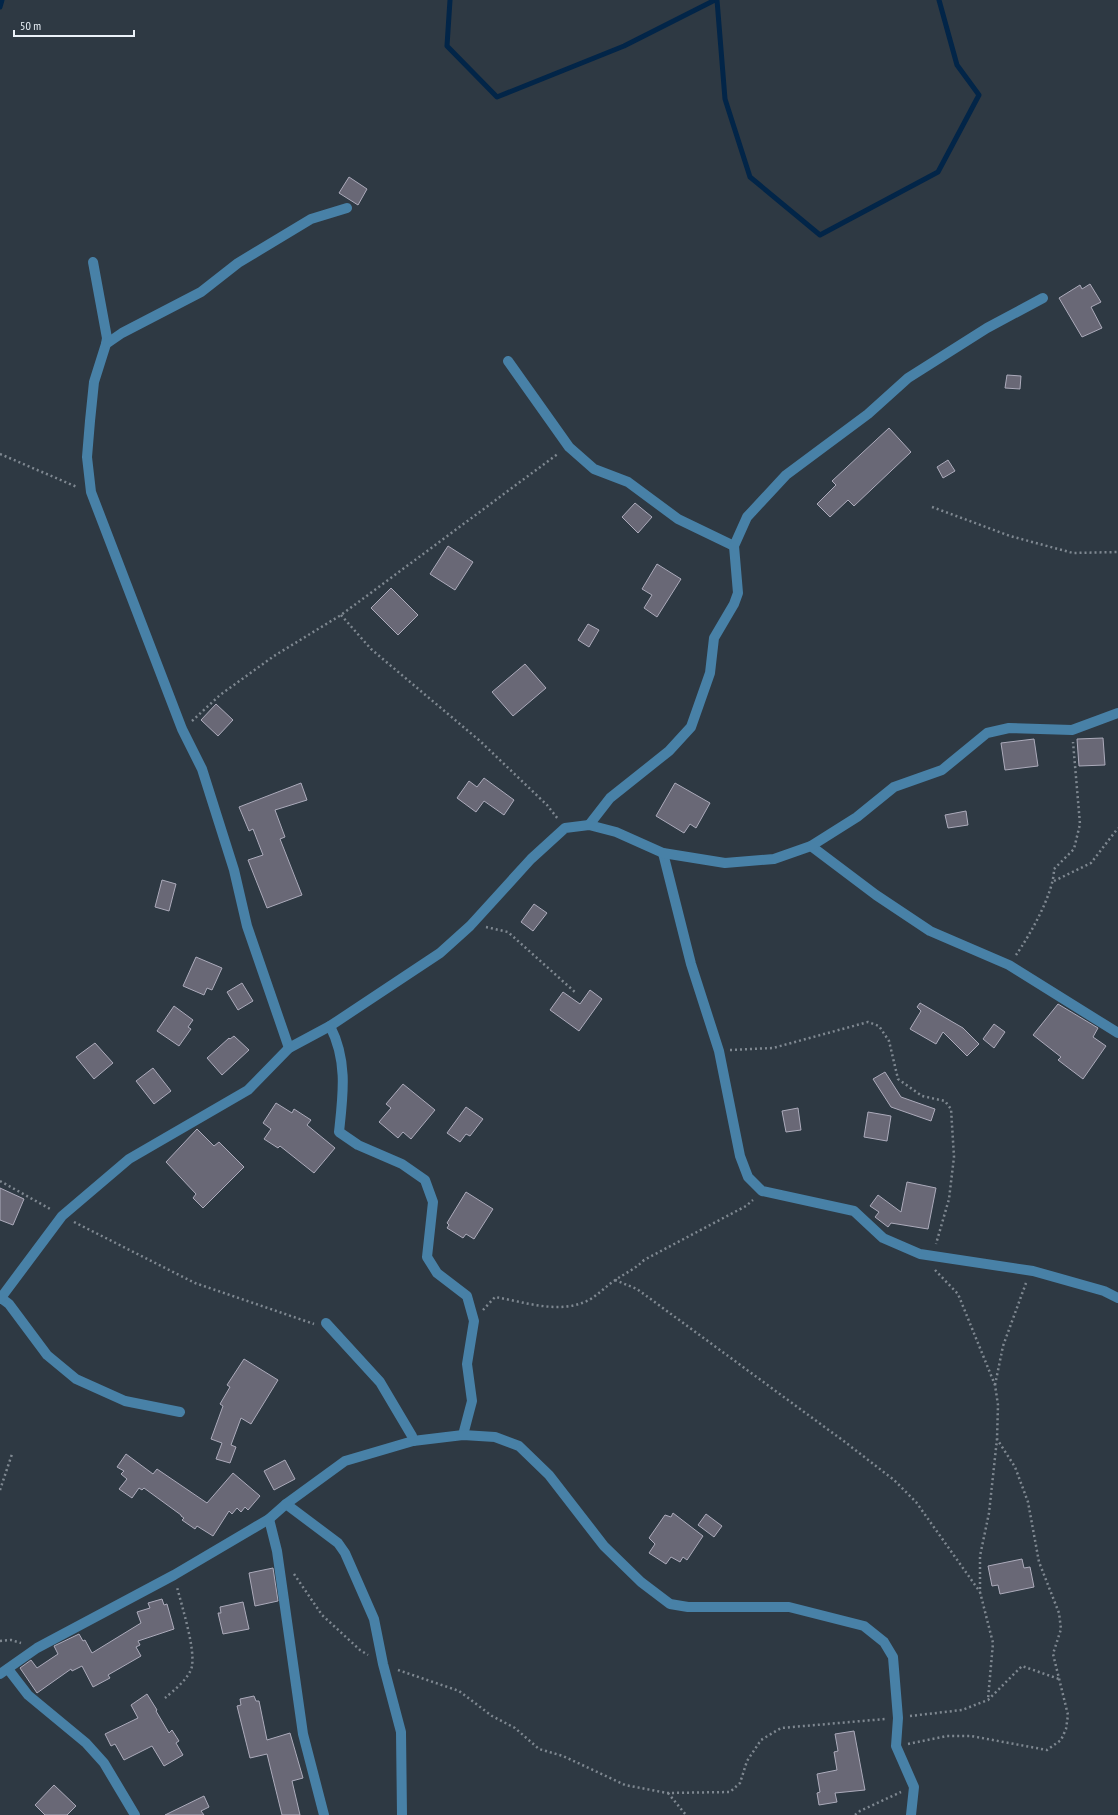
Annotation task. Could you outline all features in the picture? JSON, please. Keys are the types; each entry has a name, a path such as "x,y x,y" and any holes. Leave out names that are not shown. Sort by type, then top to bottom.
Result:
{"street":[{"path":"106,344 122,333 201,292 238,263 311,219 347,208"},
{"path":"93,262 107,338 94,382 90,413 87,456 91,492 182,729 202,769 234,870 247,926 289,1048"},
{"path":"589,825 610,798 669,751 691,727 710,672 714,638 734,604 738,593 734,546 747,517 786,475 868,414 908,378 987,328 1043,298"},
{"path":"508,361 568,447 594,469 628,482 678,519 734,546"},
{"path":"180,1412 125,1400 76,1379 47,1355 9,1304 0,1298 62,1216 129,1159 248,1090 289,1048 330,1026 440,952 470,926 531,859 565,828 589,825 616,832 663,853 725,863 749,863 774,860 811,846 857,817 894,787 942,770 987,733 1009,728 1072,730 1118,713"},
{"path":"811,846 876,895 930,931 1009,965 1118,1033"},
{"path":"663,853 691,964 719,1051 740,1156 748,1177 762,1191 854,1211 883,1238 920,1254 1033,1271 1104,1291 1118,1298"},
{"path":"330,1026 337,1040 344,1082 339,1132 358,1145 402,1164 425,1180 433,1202 427,1257 437,1273 467,1296 474,1321 467,1364 472,1401 463,1435"},
{"path":"326,1323 380,1382 412,1436 413,1441"},
{"path":"135,1815 104,1763 86,1743 28,1695 4,1672 37,1648 174,1575 269,1519 286,1504 345,1461 413,1441 463,1435 495,1437 519,1446 549,1475 604,1546 641,1582 670,1604 688,1607 789,1606 864,1626 884,1642 893,1657 898,1718 896,1746 914,1787 911,1815"},
{"path":"286,1504 338,1543 346,1553 374,1620 383,1664 401,1732 402,1815"},
{"path":"269,1519 277,1551 303,1734 324,1815"}],"path":[{"path":"182,729 220,695 274,656 341,615 543,463 568,447"},
{"path":"0,454 91,492"},
{"path":"932,507 1010,536 1073,553 1118,552"},
{"path":"341,615 371,649 485,746 547,805 565,828"},
{"path":"1009,965 1028,937 1054,881 1054,869 1074,850 1080,824 1074,773 1072,730"},
{"path":"1054,881 1091,863 1118,828"},
{"path":"470,926 483,926 508,932 576,993"},
{"path":"719,1051 773,1048 868,1022 879,1026 889,1041 898,1079 922,1096 945,1101 952,1109 954,1157 950,1192 933,1256"},
{"path":"0,1181 62,1216 195,1283 314,1324 326,1323"},
{"path":"474,1321 495,1297 552,1307 574,1306 590,1299 615,1280 634,1270 644,1260 746,1206 762,1191"},
{"path":"920,1254 958,1294 995,1385 998,1405 997,1439 989,1513 980,1556 980,1592 993,1643 988,1700"},
{"path":"995,1385 1002,1346 1024,1287 1033,1271"},
{"path":"615,1280 637,1288 894,1480 916,1502 980,1592"},
{"path":"896,1746 947,1736 971,1736 1047,1750 1061,1740 1066,1729 1068,1715 1053,1654 1061,1629 1059,1613 1039,1562 1028,1502 1015,1467 997,1439"},
{"path":"0,1490 12,1454"},
{"path":"293,1573 322,1615 360,1650 383,1664 459,1691 492,1716 515,1728 540,1748 563,1756 626,1785 667,1793 730,1792 740,1783 747,1760 761,1740 781,1728 898,1718 962,1710 988,1700 1022,1666 1059,1679"},
{"path":"165,1698 182,1684 192,1667 189,1639 174,1575"},
{"path":"855,1815 860,1811 914,1787"},
{"path":"667,1793 686,1815"}],"building":[{"path":"349,177 367,189 358,205 339,193"},
{"path":"1090,284 1101,302 1091,307 1102,328 1082,337 1059,298 1080,285 1082,289"},
{"path":"1007,375 1021,376 1020,389 1005,388"},
{"path":"889,428 911,452 854,506 848,500 830,517 817,504 836,485 832,481"},
{"path":"948,460 955,471 943,478 937,467"},
{"path":"635,503 652,517 638,533 622,517"},
{"path":"448,546 473,562 455,590 430,574"},
{"path":"657,564 681,579 657,617 644,608 652,595 642,589"},
{"path":"391,588 418,615 398,635 371,608"},
{"path":"588,624 599,630 589,647 578,640"},
{"path":"525,664 546,688 513,716 492,692"},
{"path":"216,704 233,720 218,736 201,720"},
{"path":"1103,738 1105,765 1079,766 1077,739"},
{"path":"1034,739 1038,766 1005,770 1001,743"},
{"path":"484,778 514,800 504,815 484,801 476,812 457,798 469,781 477,787"},
{"path":"301,783 307,800 275,810 285,837 280,839 302,895 267,908 248,860 263,855 253,829 249,831 239,807"},
{"path":"675,783 710,803 696,828 690,824 684,833 656,816"},
{"path":"966,811 968,825 948,828 945,815"},
{"path":"162,880 176,884 169,911 155,907"},
{"path":"534,904 547,913 533,931 521,922"},
{"path":"196,957 222,968 212,990 207,988 204,995 183,986"},
{"path":"242,983 253,1001 238,1010 227,992"},
{"path":"590,990 602,999 579,1031 550,1010 563,992 580,1004"},
{"path":"920,1003 963,1028 979,1044 967,1056 943,1032 936,1044 910,1029 921,1011 917,1007"},
{"path":"1058,1004 1098,1028 1093,1037 1106,1046 1083,1079 1058,1060 1061,1057 1033,1035"},
{"path":"174,1006 193,1020 188,1027 191,1029 179,1046 157,1031"},
{"path":"994,1024 1005,1032 994,1048 983,1039"},
{"path":"234,1036 249,1050 222,1075 207,1058 229,1038 230,1039"},
{"path":"95,1043 113,1063 94,1079 76,1057"},
{"path":"153,1068 171,1091 154,1104 136,1081"},
{"path":"885,1072 901,1097 935,1109 931,1121 891,1107 873,1079"},
{"path":"403,1084 435,1110 411,1139 403,1132 398,1138 379,1122 391,1108 386,1104"},
{"path":"276,1103 292,1113 294,1109 311,1120 307,1125 335,1148 314,1173 280,1146 278,1148 264,1139 271,1129 263,1123"},
{"path":"466,1107 483,1119 470,1136 466,1134 460,1142 447,1133"},
{"path":"798,1108 801,1130 786,1132 782,1111"},
{"path":"868,1112 891,1116 887,1141 864,1137"},
{"path":"197,1129 214,1146 219,1142 244,1167 203,1208 193,1198 196,1194 166,1162"},
{"path":"907,1182 936,1188 928,1229 891,1223 888,1227 875,1217 879,1212 870,1206 878,1195 901,1212"},
{"path":"0,1188 24,1199 13,1225 0,1220"},
{"path":"466,1192 493,1209 474,1239 466,1234 463,1238 447,1228 449,1225 447,1223"},
{"path":"244,1359 278,1380 251,1424 241,1418 231,1445 236,1447 230,1463 216,1459 222,1443 211,1439 223,1406 220,1404 230,1387 227,1385"},
{"path":"126,1454 153,1474 157,1469 207,1503 233,1473 260,1496 248,1510 245,1507 241,1512 237,1508 232,1514 229,1511 213,1536 197,1526 195,1529 182,1520 184,1518 181,1515 144,1488 142,1490 139,1488 132,1498 119,1489 127,1479 121,1474 124,1471 117,1467"},
{"path":"285,1460 295,1479 274,1490 264,1471"},
{"path":"673,1513 703,1536 687,1560 683,1557 680,1562 671,1557 666,1564 649,1553 655,1544 649,1538 665,1515 671,1517"},
{"path":"706,1514 722,1526 714,1537 698,1525"},
{"path":"1022,1559 1024,1568 1030,1567 1034,1587 1000,1594 998,1585 992,1586 988,1566"},
{"path":"273,1568 278,1601 255,1606 249,1573"},
{"path":"162,1599 164,1605 167,1604 174,1629 138,1641 140,1645 136,1647 141,1656 108,1675 110,1678 93,1687 82,1666 72,1671 71,1669 37,1693 20,1668 31,1660 37,1668 58,1654 54,1646 79,1634 83,1641 85,1640 92,1653 141,1623 137,1612 150,1608 148,1603"},
{"path":"243,1602 249,1629 223,1634 218,1613 221,1613 220,1607"},
{"path":"147,1694 169,1733 172,1730 179,1741 176,1743 183,1755 164,1766 152,1746 124,1760 115,1744 111,1746 105,1734 138,1718 131,1705"},
{"path":"254,1696 256,1701 259,1701 267,1740 290,1733 303,1778 292,1781 300,1815 282,1815 267,1754 250,1758 237,1706 241,1705 240,1699"},
{"path":"854,1731 865,1790 835,1793 837,1802 819,1805 817,1793 820,1792 817,1774 837,1770 834,1752 838,1751 835,1734"},
{"path":"54,1785 76,1806 67,1815 45,1815 35,1805"},
{"path":"204,1796 209,1807 201,1811 204,1815 165,1815"}],"waterway":[{"path":"0,7 2,0"},
{"path":"450,0 447,46 497,97 624,46 715,0"},
{"path":"717,0 725,99 750,177 820,235 938,172 979,95 957,65 939,0"}]}
